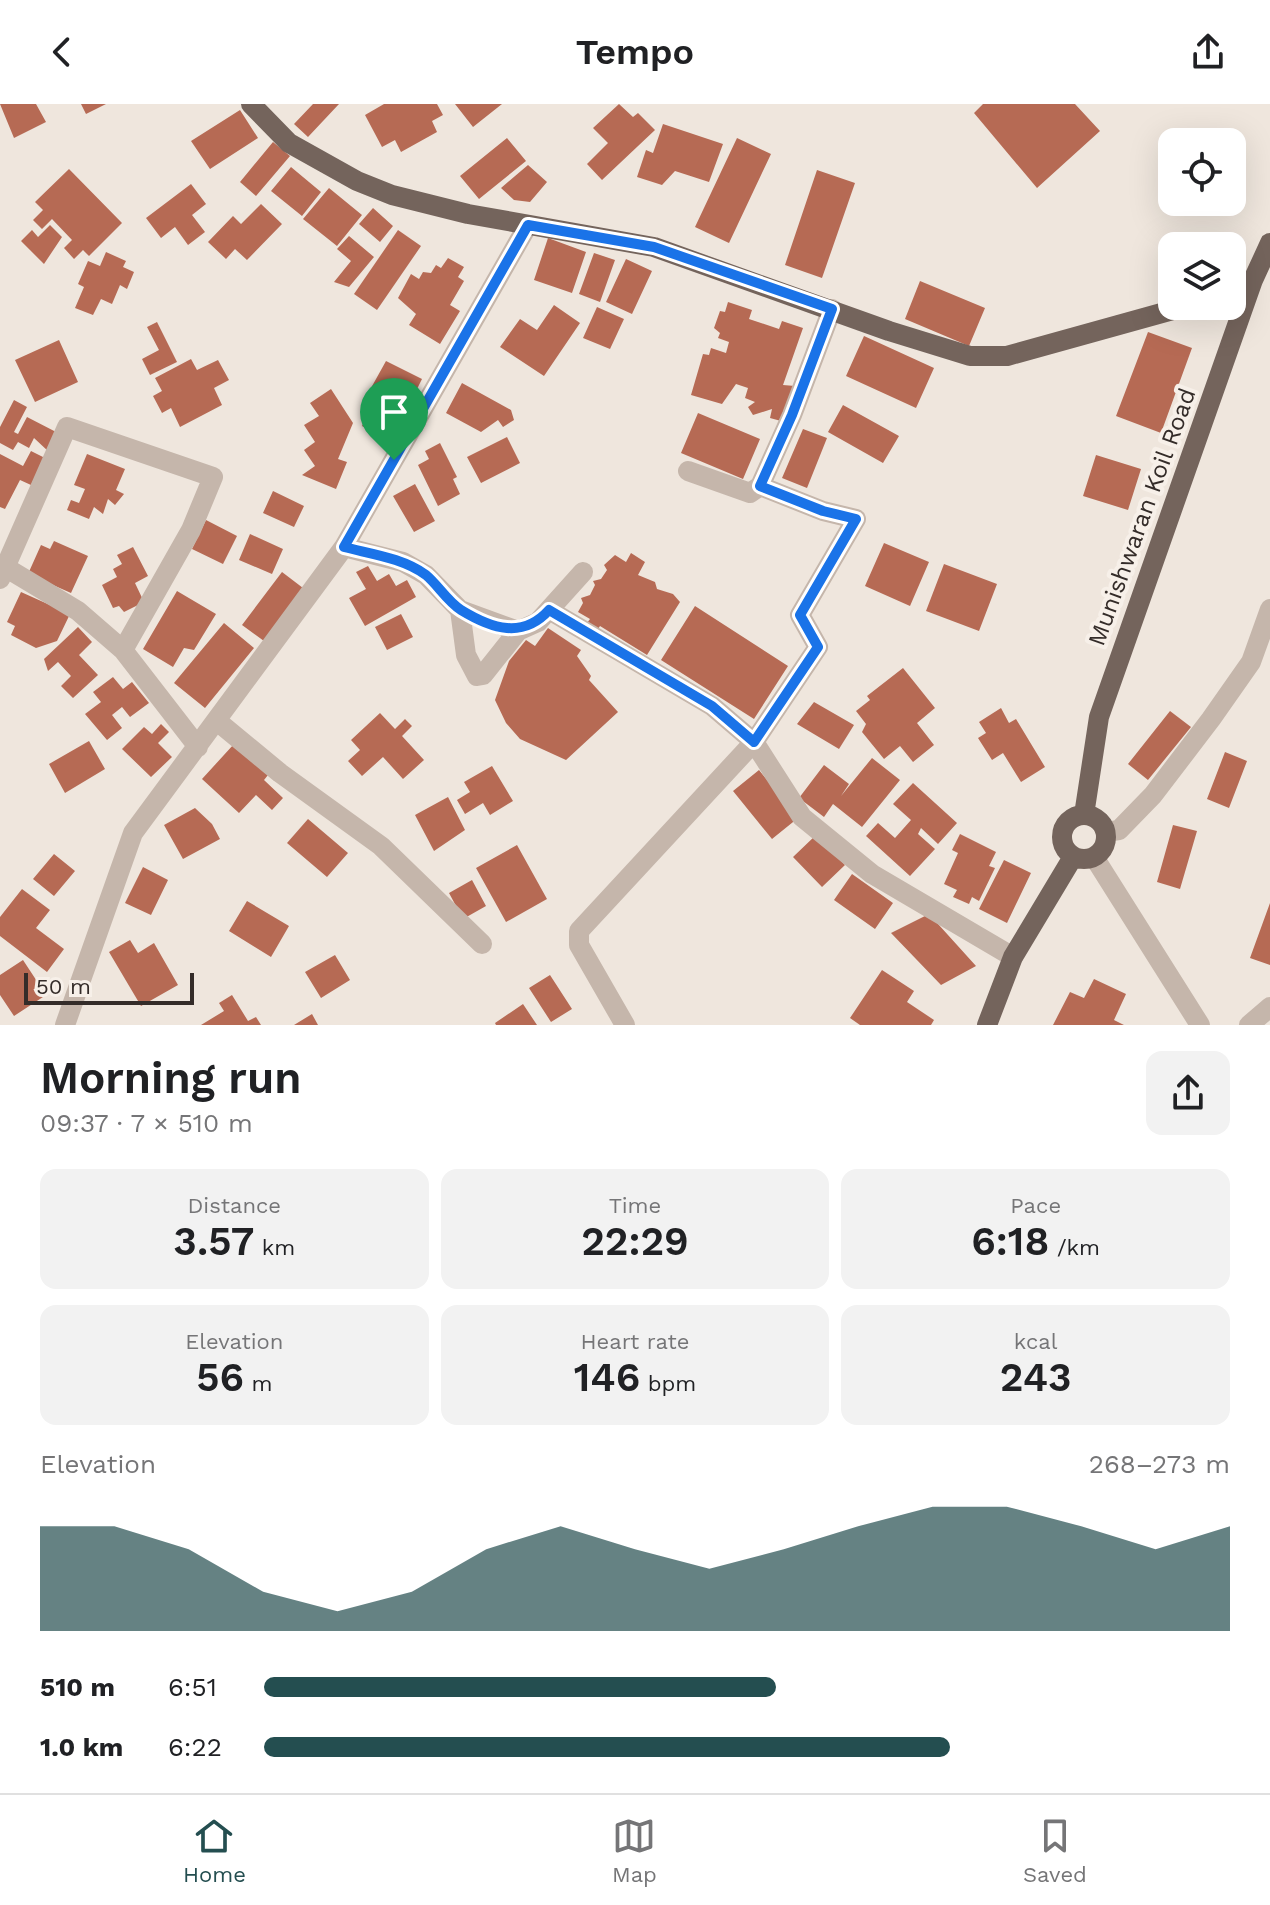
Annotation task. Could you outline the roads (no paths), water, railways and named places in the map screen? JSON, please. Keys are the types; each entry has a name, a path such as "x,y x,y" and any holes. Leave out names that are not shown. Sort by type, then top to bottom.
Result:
{"main road":[{"path":"251,104 289,143 357,181 392,195 528,225 654,247 970,356 991,358 1066,342 1158,315"},
{"name":"Munishwaran Koil Road","path":"1084,815 1099,717 1262,278 1270,243"},
{"path":"1084,815 1098,820 1106,832 1104,847 1094,857 1073,857 1063,846 1062,831 1070,819 1084,815"},
{"path":"987,1025 1013,957 1073,857"}],"street":[{"path":"70,1022 133,833 344,547 528,225"},
{"path":"688,471 750,493 760,486 792,415 832,309"},
{"path":"123,650 191,530 213,477 67,427 2,570 78,611 123,650 198,747"},
{"path":"625,1025 579,945 579,931 754,742 818,647 800,615 856,519 823,511 760,486"},
{"path":"344,547 403,562 426,575 460,610 518,631"},
{"path":"460,610 466,655 477,676 494,664 518,631 538,622 583,572"},
{"path":"1106,832 1119,830 1153,795 1211,719 1251,662 1270,609"},
{"path":"549,610 712,706 754,742 802,817 872,874 1013,957"},
{"path":"217,721 280,773 381,846 482,944"},
{"path":"1094,857 1200,1025"},
{"path":"1249,1025 1270,1007"}]}
